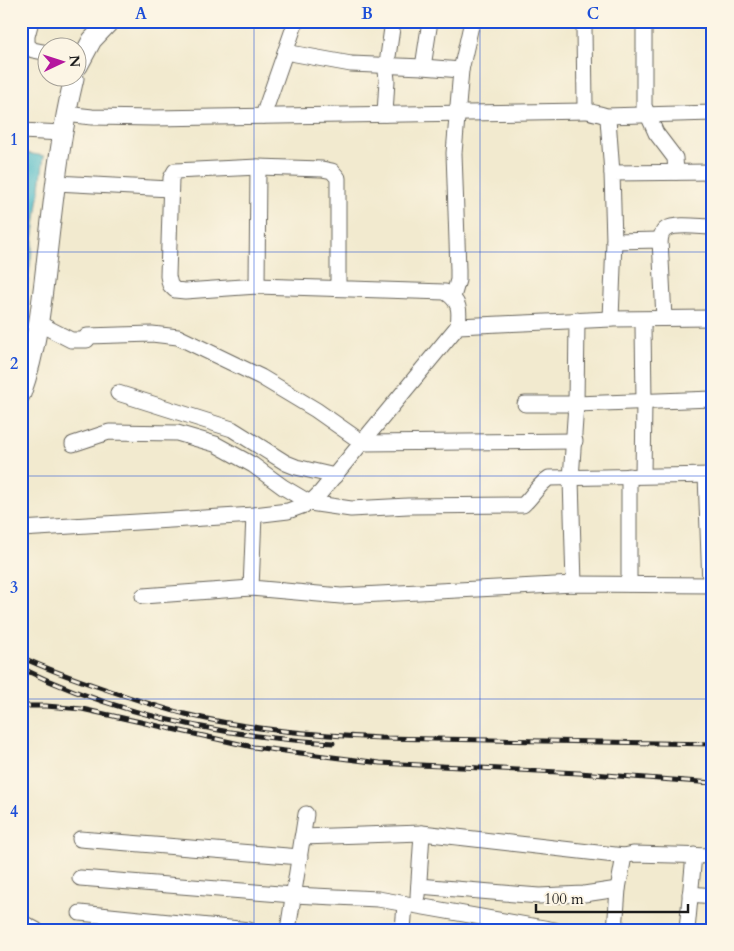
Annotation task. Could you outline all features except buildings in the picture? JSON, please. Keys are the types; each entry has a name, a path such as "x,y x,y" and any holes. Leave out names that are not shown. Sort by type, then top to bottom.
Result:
{"main road":[{"path":"88,47 110,21"},
{"path":"21,394 30,366 38,322 64,124 72,88"}],"street":[{"path":"31,21 27,45 33,50 38,51"},
{"path":"264,116 296,21"},
{"path":"384,114 387,80 386,66 393,21"},
{"path":"423,68 430,21"},
{"path":"453,297 458,280 454,153 459,114 461,70 472,21"},
{"path":"586,21 584,28 585,106 587,111"},
{"path":"644,21 644,106 656,133 675,158 676,172"},
{"path":"285,52 325,60 386,66 461,70"},
{"path":"21,131 92,117 154,118 587,111 606,116 713,113"},
{"path":"606,116 610,128 612,173 614,241 612,319"},
{"path":"21,529 254,515 288,511 323,489 458,326 458,306 453,297 445,292 257,286 175,290 170,285 168,276 170,189 171,178 175,172 258,167 332,171 338,178 338,288"},
{"path":"257,286 258,167"},
{"path":"612,173 713,172"},
{"path":"56,184 170,189"},
{"path":"664,318 660,240 662,233 667,228 682,226 713,227"},
{"path":"614,241 660,240"},
{"path":"458,326 577,320 713,318"},
{"path":"574,584 571,479 575,441 577,320"},
{"path":"38,322 71,340 152,334 178,337 261,377 316,410 363,443 575,441"},
{"path":"629,584 636,476 644,402 643,325"},
{"path":"118,393 232,429 286,463 296,467 351,510 408,506 517,506 523,505 532,497 540,484 549,478 710,475 711,584 574,584 341,596 251,588 143,596"},
{"path":"525,404 713,400"},
{"path":"73,444 109,432 178,433 214,444 253,465 283,487 323,489"},
{"path":"251,588 254,515"},
{"path":"288,930 306,814"},
{"path":"302,837 422,832 624,856 633,854 713,856"},
{"path":"403,930 419,886 422,832"},
{"path":"80,839 300,857"},
{"path":"687,930 694,855"},
{"path":"615,930 618,889 624,856"},
{"path":"80,878 293,895 378,899 530,928 555,930"},
{"path":"419,886 548,896 584,894 618,889"},
{"path":"690,894 713,896"},
{"path":"80,912 249,930"},
{"path":"21,922 36,930"}],"water":[{"path":"21,152 44,156 21,336"}],"railway":[{"path":"21,657 71,677 156,706 212,720 260,728 381,738 713,744"},
{"path":"21,668 95,699 173,721 253,735 333,743"},
{"path":"21,706 82,709 253,747 380,763 579,773 713,783"}]}
